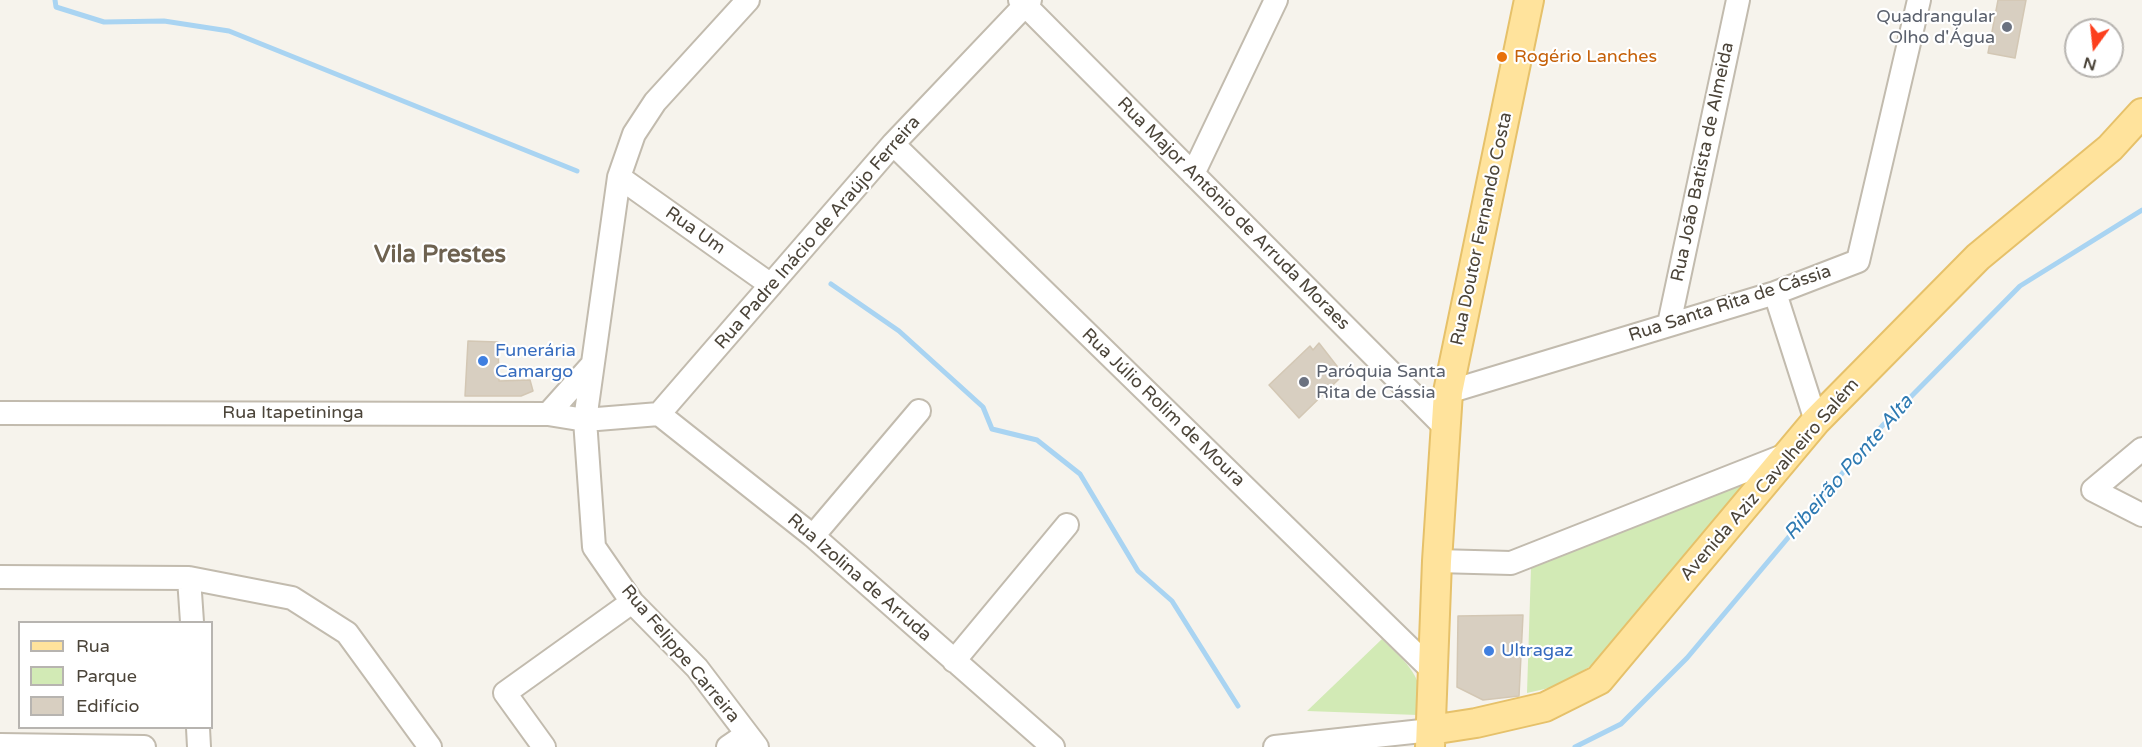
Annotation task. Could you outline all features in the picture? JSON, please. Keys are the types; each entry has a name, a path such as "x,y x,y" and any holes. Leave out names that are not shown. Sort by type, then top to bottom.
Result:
{"main road":[{"name":"Rua Doutor Fernando Costa","path":"1430,739 1437,561 1448,392 1529,0"},
{"name":"Avenida Aziz Cavalheiro Salém","path":"2110,148 2142,100"},
{"name":"Avenida Aziz Cavalheiro Salém","path":"1430,739 1476,723 1545,707 1599,680 1816,421 1978,257 2110,148 2142,113"}],"street":[{"name":"Rua Felippe Carreira","path":"748,0 655,102 634,134 619,177 585,420 594,547 632,602 697,668 752,740"},
{"path":"1193,174 1276,0"},
{"name":"Rua João Batista de Almeida","path":"1669,324 1738,0"},
{"name":"Rua Santa Rita de Cássia","path":"1448,392 1775,293 1858,261 1919,0"},
{"name":"Rua Major Antônio de Arruda Moraes","path":"1025,2 1445,427"},
{"name":"Rua Padre Inácio de Araújo Ferreira","path":"659,414 893,144 1025,2"},
{"name":"Rua Júlio Rolim de Moura","path":"893,144 1434,671"},
{"name":"Rua Um","path":"619,177 771,285"},
{"path":"1775,293 1816,421"},
{"path":"548,414 591,366"},
{"path":"813,536 919,411"},
{"name":"Rua Itapetininga","path":"0,413 548,414 585,420"},
{"path":"585,420 659,414"},
{"name":"Rua Izolina de Arruda","path":"659,414 813,536 1053,747"},
{"path":"2142,449 2093,490 2142,514"},
{"path":"1437,561 1511,563 1789,453"},
{"path":"954,661 1066,525"},
{"path":"0,577 189,578 292,598 347,633 430,747"},
{"path":"189,578 192,621"},
{"path":"544,747 505,693 632,602"},
{"path":"198,729 199,747"},
{"path":"1275,747 1430,739"},
{"path":"728,747 752,740"},
{"path":"0,745 144,747"}],"green space":[{"path":"1747,483 1602,659 1558,686 1527,693 1531,567"},
{"path":"1382,639 1413,672 1420,691 1418,715 1307,711"}],"building":[{"name":"Quadrangular Olho d'Água","path":"1998,0 2026,0 2015,58 1988,53"},
{"name":"Funerária Camargo","path":"468,341 498,342 499,381 530,380 533,391 521,396 465,396"},
{"name":"Paróquia Santa Rita de Cássia","path":"1319,343 1340,370 1336,374 1339,379 1299,418 1269,385 1310,346 1313,350"},
{"name":"Ultragaz","path":"1523,615 1519,696 1483,700 1457,687 1458,616"}],"waterway":[{"path":"55,0 56,7 104,22 164,21 229,31 577,171"},
{"name":"Ribeirão Ponte Alta","path":"1575,747 1621,724 1687,658 1882,426 2020,286 2142,210"},
{"path":"831,284 899,331 983,407 992,429 1037,440 1080,474 1138,571 1172,601 1238,706"}],"place":[{"name":"Quadrangular Olho d'Água","path":"2007,27"},
{"name":"Rogério Lanches","path":"1502,57"},
{"name":"Funerária Camargo","path":"483,361"},
{"name":"Paróquia Santa Rita de Cássia","path":"1304,382"},
{"name":"Ultragaz","path":"1489,651"}],"district":[{"name":"Vila Prestes","path":"440,256"}]}
